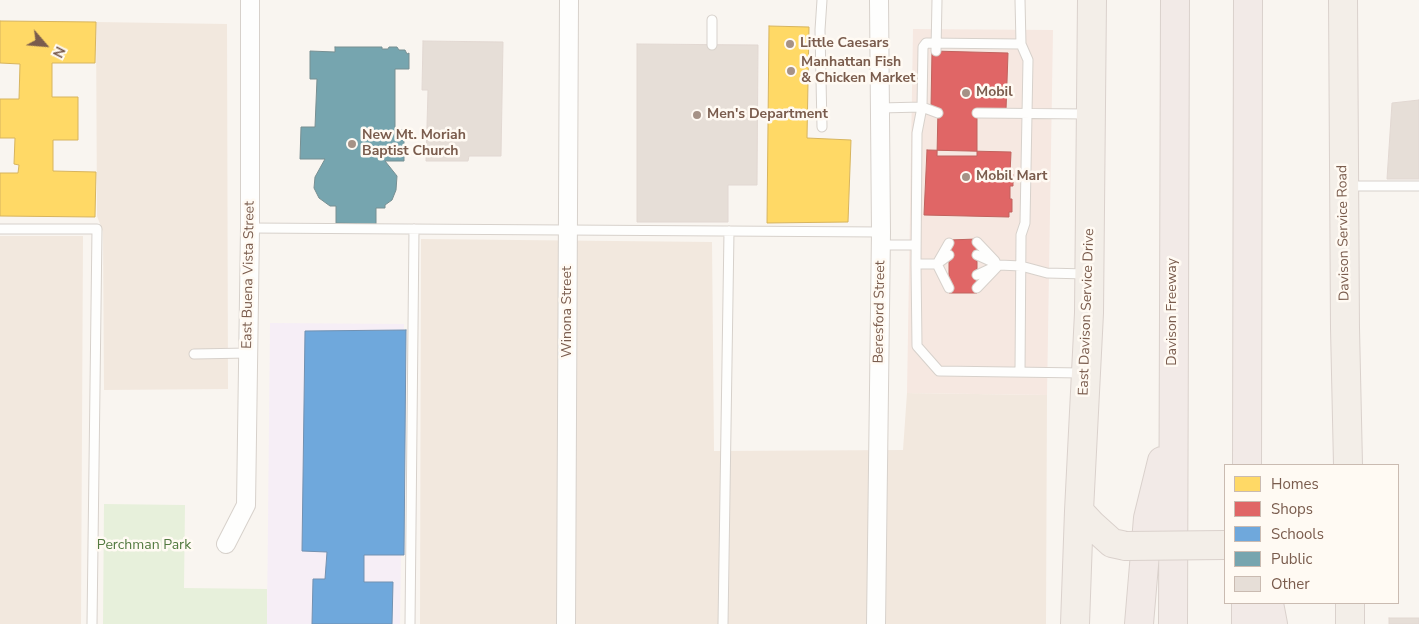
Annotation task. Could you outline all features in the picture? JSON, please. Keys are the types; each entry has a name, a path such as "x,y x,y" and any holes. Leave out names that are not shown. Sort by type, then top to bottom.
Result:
{"highway":[{"name":"Davison Freeway","path":"1173,624 1172,424 1175,0"},
{"path":"1247,463 1248,0"},
{"path":"1140,624 1148,518 1172,424"},
{"path":"1246,604 1246,624"},
{"path":"1269,604 1273,624"}],"main road":[{"name":"East Davison Service Drive","path":"1075,624 1090,274 1092,0"},
{"name":"Davison Service Road","path":"1343,0 1348,464"},
{"path":"1079,511 1112,543 1126,546 1224,545"},
{"path":"1350,604 1350,624"}],"street":[{"name":"East Buena Vista Street","path":"226,544 246,505 250,228 250,0"},
{"name":"Winona Street","path":"566,624 569,0"},
{"name":"Beresford Street","path":"876,624 881,239 879,0"}],"lane":[{"path":"822,0 820,30 822,127"},
{"path":"936,47 937,0"},
{"path":"1020,0 1021,44 1028,60 1025,223 1021,235 1020,372"},
{"path":"712,20 712,45"},
{"path":"1021,44 1002,48 985,48 936,47 926,43 923,47 922,107 917,133 917,346 939,371 1086,373"},
{"path":"880,108 922,107 936,111"},
{"path":"981,112 1091,114"},
{"path":"1344,186 1419,186"},
{"path":"250,228 730,231 881,239 916,245"},
{"path":"0,229 97,229 92,624"},
{"path":"410,624 414,229"},
{"path":"722,624 730,231"},
{"path":"977,242 999,265"},
{"path":"937,264 949,243"},
{"path":"916,264 937,264 949,255"},
{"path":"977,255 999,265 1021,266 1047,273 1090,274"},
{"path":"937,264 950,276"},
{"path":"937,264 950,288"},
{"path":"977,275 999,265"},
{"path":"977,288 999,265"},
{"path":"194,354 248,354"}],"shaded area":[{"path":"96,22 227,24 228,389 104,390 103,232 97,216"},
{"path":"913,29 1053,30 1047,395 907,393"},
{"path":"0,236 83,236 81,624 0,624"},
{"path":"421,239 712,242 714,451 903,450 907,393 1047,395 1046,624 420,624"},
{"path":"270,323 404,324 400,624 267,624"}],"green space":[{"name":"Perchman Park","path":"104,504 185,505 184,588 267,589 267,624 103,624"}],"building: Homes":[{"path":"0,21 96,22 95,63 52,63 52,97 78,97 78,140 53,140 53,171 96,172 95,217 0,216 0,173 18,173 19,165 14,164 15,138 0,138 0,99 19,99 20,64 0,63"},
{"path":"769,26 809,27 807,138 851,140 848,222 767,223"}],"building: Shops":[{"path":"932,51 1008,53 1006,110 977,109 977,156 937,156 938,109 931,108"},
{"path":"927,150 1011,152 1010,174 1013,174 1013,186 1010,186 1012,212 1009,212 1009,217 924,215"},
{"path":"977,239 977,293 949,293 949,240"}],"building: Schools":[{"path":"406,330 404,555 364,555 364,582 393,582 392,624 312,624 313,579 325,579 327,552 302,551 305,331"}],"building: Public":[{"name":"New Mt. Moriah Baptist Church","path":"335,47 382,47 382,49 388,49 389,47 397,47 399,50 405,50 407,54 409,53 409,69 395,69 395,130 404,130 404,161 385,161 397,176 396,190 392,200 385,205 385,208 376,208 376,224 336,223 336,206 330,206 319,198 314,188 315,177 325,159 300,159 301,127 315,127 317,79 310,79 310,51 335,52"}],"building: Other":[{"path":"423,41 503,42 501,156 469,156 468,161 426,161 428,90 422,90"},
{"name":"Men's Department","path":"637,44 758,45 757,185 728,185 728,222 637,222"},
{"path":"1419,100 1419,179 1387,179 1392,103"},
{"path":"1389,618 1419,618 1419,624 1389,624"}],"place":[{"name":"Little Caesars","path":"790,44"},
{"name":"Manhattan Fish & Chicken Market","path":"791,71"},
{"name":"Mobil","path":"966,93"},
{"name":"Men's Department","path":"697,115"},
{"name":"New Mt. Moriah Baptist Church","path":"352,144"},
{"name":"Mobil Mart","path":"966,177"}]}
